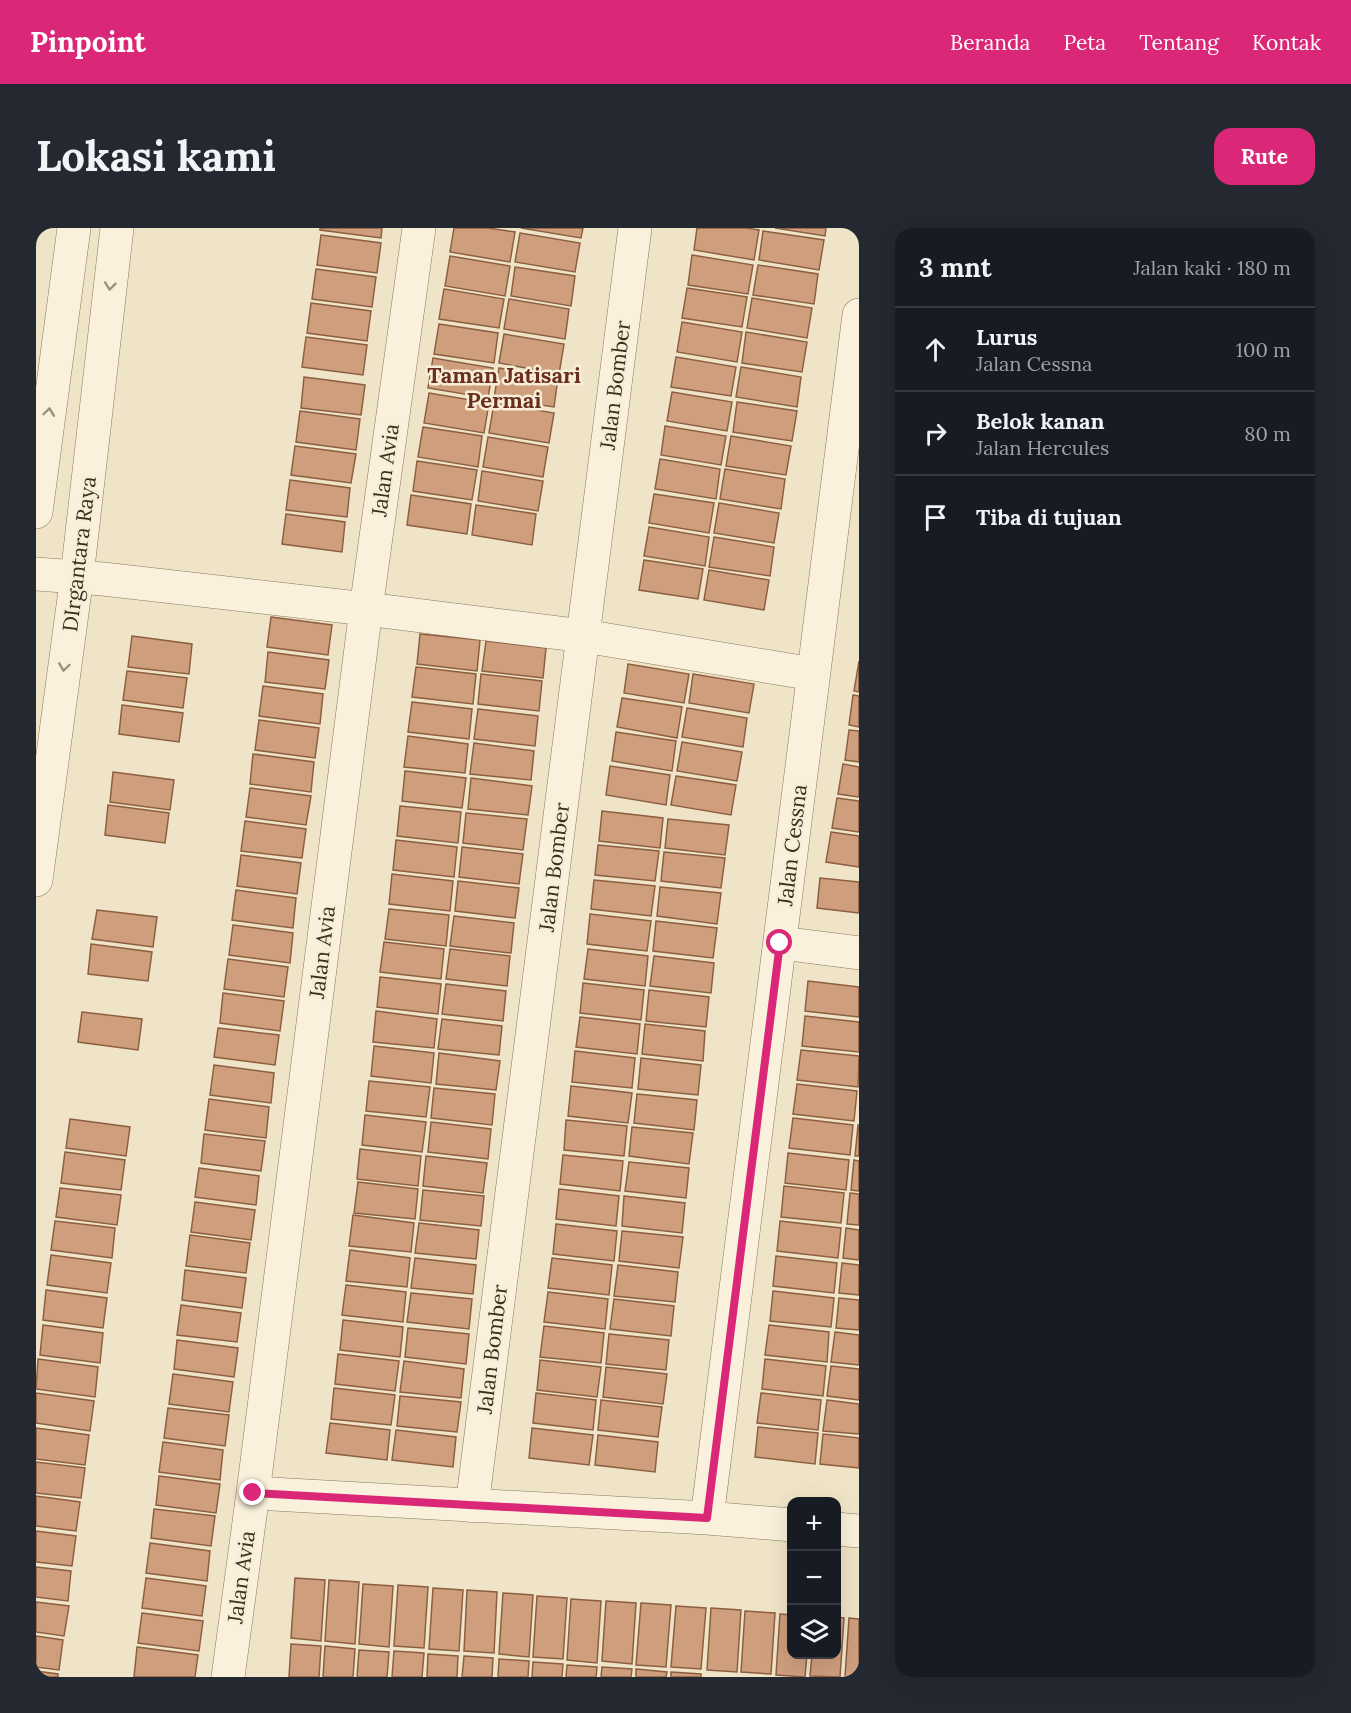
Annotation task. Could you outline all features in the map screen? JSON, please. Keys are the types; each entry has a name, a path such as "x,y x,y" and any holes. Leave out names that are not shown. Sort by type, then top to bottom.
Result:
{"street":[{"path":"36,512 74,228"},
{"name":"DIrgantara Raya","path":"36,880 77,576 117,228"},
{"name":"Jalan Avia","path":"228,1677 366,609 419,228"},
{"name":"Jalan Bomber","path":"472,1506 635,228"},
{"name":"Jalan Cessna","path":"707,1518 859,315"},
{"path":"36,574 77,576 584,636 813,674"},
{"path":"780,943 859,953"},
{"path":"253,1493 707,1518 787,1525"},
{"path":"841,1529 859,1531"}],"building":[{"path":"320,228 382,228 381,238 320,230"},
{"path":"454,228 488,228 515,232 510,262 450,252"},
{"path":"521,228 583,228 581,238"},
{"path":"697,228 759,230 754,260 694,250"},
{"path":"775,228 826,228 825,236"},
{"path":"763,231 824,240 819,270 759,260"},
{"path":"520,233 580,243 575,272 515,262"},
{"path":"321,235 381,243 377,273 317,265"},
{"path":"692,255 753,265 748,294 688,285"},
{"path":"450,256 510,266 505,296 445,286"},
{"path":"758,265 818,274 814,304 753,295"},
{"path":"515,267 575,276 571,306 511,296"},
{"path":"316,269 376,277 372,307 312,299"},
{"path":"687,288 747,297 742,327 682,318"},
{"path":"444,289 504,299 499,328 439,319"},
{"path":"752,298 812,308 807,338 747,328"},
{"path":"509,299 569,309 565,339 504,329"},
{"path":"311,303 371,311 367,341 307,333"},
{"path":"682,322 742,332 737,362 677,352"},
{"path":"439,324 498,333 494,363 434,354"},
{"path":"746,332 807,342 802,372 742,363"},
{"path":"504,334 564,344 559,374 499,363"},
{"path":"306,337 367,345 363,375 302,367"},
{"path":"676,357 736,367 731,396 671,387"},
{"path":"433,358 493,368 488,398 428,388"},
{"path":"741,367 801,377 797,407 736,397"},
{"path":"499,368 558,378 554,407 494,398"},
{"path":"304,377 365,385 361,415 301,408"},
{"path":"672,392 732,402 727,431 667,421"},
{"path":"429,393 489,403 484,433 424,423"},
{"path":"737,402 797,411 792,441 733,432"},
{"path":"494,403 554,413 549,443 489,433"},
{"path":"300,411 360,419 356,450 296,442"},
{"path":"665,426 726,436 721,465 661,455"},
{"path":"423,427 482,436 478,467 418,457"},
{"path":"731,436 791,446 786,475 726,466"},
{"path":"488,437 548,447 543,477 483,467"},
{"path":"295,446 356,454 351,483 291,475"},
{"path":"660,459 720,469 716,499 655,489"},
{"path":"417,461 477,470 472,500 413,491"},
{"path":"725,469 785,479 781,509 720,499"},
{"path":"482,471 543,481 538,511 478,501"},
{"path":"290,480 350,488 347,517 286,510"},
{"path":"654,494 714,503 709,533 649,523"},
{"path":"411,495 471,504 467,534 407,525"},
{"path":"719,503 779,513 774,543 714,533"},
{"path":"476,505 536,514 532,545 472,535"},
{"path":"286,514 345,522 342,552 282,544"},
{"path":"649,527 709,537 705,566 644,556"},
{"path":"714,537 774,547 770,576 709,567"},
{"path":"644,560 703,569 698,599 639,590"},
{"path":"709,570 769,580 764,610 704,600"},
{"path":"271,617 332,625 328,655 267,647"},
{"path":"420,634 480,640 477,671 417,664"},
{"path":"132,636 192,644 189,674 128,667"},
{"path":"486,641 546,648 543,678 482,671"},
{"path":"268,652 329,660 325,689 265,682"},
{"path":"859,661 859,692 854,691"},
{"path":"628,664 689,674 684,703 624,693"},
{"path":"416,667 476,674 473,704 412,697"},
{"path":"127,671 187,678 183,708 123,700"},
{"path":"481,674 542,681 539,711 478,704"},
{"path":"693,674 754,684 749,713 689,703"},
{"path":"263,686 323,694 320,724 259,716"},
{"path":"853,695 859,696 859,727 849,725"},
{"path":"622,698 682,707 677,738 617,727"},
{"path":"412,702 472,709 469,739 408,732"},
{"path":"122,705 183,713 179,742 119,734"},
{"path":"687,708 747,718 743,747 682,737"},
{"path":"478,709 538,716 535,746 474,739"},
{"path":"259,720 319,728 315,758 255,750"},
{"path":"849,730 859,731 859,762 845,760"},
{"path":"616,732 676,741 672,771 612,761"},
{"path":"408,736 468,744 465,773 404,767"},
{"path":"682,742 742,752 737,781 677,771"},
{"path":"474,743 534,751 531,780 470,774"},
{"path":"253,754 314,762 311,792 250,784"},
{"path":"843,764 859,767 859,797 838,794"},
{"path":"610,766 670,775 666,805 606,795"},
{"path":"405,771 466,778 462,808 402,801"},
{"path":"113,772 174,780 170,810 110,802"},
{"path":"676,776 736,785 731,815 671,805"},
{"path":"471,778 532,786 528,815 468,809"},
{"path":"250,788 311,796 306,825 246,817"},
{"path":"837,798 859,801 859,832 832,828"},
{"path":"108,805 169,813 165,843 105,835"},
{"path":"400,806 461,812 458,843 397,836"},
{"path":"602,811 663,818 660,848 599,841"},
{"path":"466,813 527,819 523,850 463,843"},
{"path":"668,819 729,825 725,855 665,848"},
{"path":"245,821 306,829 302,858 241,851"},
{"path":"831,832 859,836 859,867 826,862"},
{"path":"396,840 457,847 454,877 393,870"},
{"path":"598,845 659,851 655,881 595,875"},
{"path":"462,847 523,854 519,884 459,877"},
{"path":"664,852 725,858 721,888 661,881"},
{"path":"241,855 301,863 297,894 237,886"},
{"path":"392,874 453,881 450,911 389,904"},
{"path":"820,878 859,882 859,913 817,908"},
{"path":"594,880 655,886 651,916 591,909"},
{"path":"458,881 519,888 515,918 455,911"},
{"path":"660,887 721,893 717,924 657,916"},
{"path":"236,890 296,898 293,928 232,920"},
{"path":"389,909 449,915 446,946 385,939"},
{"path":"97,910 157,917 153,947 92,939"},
{"path":"590,914 651,921 647,951 587,944"},
{"path":"454,916 514,923 511,953 450,946"},
{"path":"656,921 717,928 713,958 653,951"},
{"path":"233,925 293,933 290,963 229,955"},
{"path":"384,942 444,949 441,979 380,972"},
{"path":"91,944 152,952 148,981 88,974"},
{"path":"450,949 510,956 507,986 446,979"},
{"path":"588,949 648,956 645,986 584,979"},
{"path":"654,956 714,963 711,993 650,986"},
{"path":"228,959 288,967 284,997 224,989"},
{"path":"380,977 441,984 438,1014 377,1007"},
{"path":"808,981 859,987 859,1017 805,1011"},
{"path":"583,983 644,990 641,1020 580,1013"},
{"path":"446,984 506,991 503,1021 442,1014"},
{"path":"649,990 709,997 706,1027 646,1021"},
{"path":"223,993 284,1001 280,1031 220,1023"},
{"path":"376,1011 437,1019 434,1048 373,1042"},
{"path":"82,1012 142,1019 138,1050 78,1042"},
{"path":"805,1016 859,1022 859,1052 802,1046"},
{"path":"580,1017 640,1024 637,1054 576,1047"},
{"path":"442,1019 502,1026 499,1055 438,1049"},
{"path":"645,1024 705,1031 703,1061 642,1054"},
{"path":"218,1028 279,1035 275,1065 214,1057"},
{"path":"374,1046 434,1053 431,1083 371,1076"},
{"path":"801,1050 859,1056 858,1087 797,1080"},
{"path":"575,1051 635,1058 632,1088 572,1082"},
{"path":"439,1053 500,1061 496,1090 436,1084"},
{"path":"641,1058 701,1065 698,1095 638,1089"},
{"path":"214,1065 274,1073 271,1103 210,1095"},
{"path":"369,1081 430,1087 426,1117 366,1111"},
{"path":"797,1084 857,1091 854,1121 793,1114"},
{"path":"571,1086 632,1093 628,1123 568,1116"},
{"path":"434,1088 495,1094 492,1125 431,1118"},
{"path":"637,1094 697,1100 694,1130 634,1123"},
{"path":"209,1099 269,1107 266,1138 205,1130"},
{"path":"365,1115 426,1122 422,1152 362,1145"},
{"path":"793,1118 853,1125 850,1155 789,1148"},
{"path":"70,1119 130,1127 126,1156 66,1148"},
{"path":"566,1120 627,1126 624,1156 564,1150"},
{"path":"431,1122 491,1129 488,1159 428,1152"},
{"path":"858,1125 859,1156 855,1156"},
{"path":"632,1127 693,1133 689,1164 629,1156"},
{"path":"204,1134 265,1141 261,1171 201,1163"},
{"path":"360,1149 421,1156 418,1186 357,1179"},
{"path":"65,1152 125,1160 121,1190 61,1183"},
{"path":"788,1153 849,1160 846,1190 785,1183"},
{"path":"563,1155 623,1161 620,1191 560,1184"},
{"path":"426,1156 487,1163 483,1193 423,1186"},
{"path":"854,1160 859,1161 859,1191 851,1190"},
{"path":"629,1162 689,1168 686,1198 625,1191"},
{"path":"199,1168 259,1176 256,1205 195,1197"},
{"path":"358,1182 418,1189 415,1219 354,1213"},
{"path":"784,1186 844,1193 841,1223 781,1217"},
{"path":"60,1188 121,1195 117,1225 56,1217"},
{"path":"559,1189 619,1196 616,1226 556,1219"},
{"path":"423,1190 484,1196 481,1226 420,1220"},
{"path":"850,1193 859,1194 859,1225 847,1224"},
{"path":"624,1196 685,1203 682,1233 622,1226"},
{"path":"195,1202 255,1210 251,1240 191,1232"},
{"path":"353,1215 414,1223 411,1252 349,1246"},
{"path":"55,1221 115,1228 112,1258 51,1250"},
{"path":"780,1221 841,1228 838,1258 777,1251"},
{"path":"419,1223 479,1230 476,1259 415,1253"},
{"path":"556,1224 617,1231 614,1261 553,1254"},
{"path":"846,1228 859,1230 859,1260 843,1258"},
{"path":"622,1231 683,1237 679,1268 619,1261"},
{"path":"190,1235 250,1243 246,1273 186,1266"},
{"path":"350,1250 410,1258 407,1287 346,1281"},
{"path":"51,1255 111,1263 107,1293 47,1285"},
{"path":"776,1256 837,1263 834,1293 773,1286"},
{"path":"415,1258 476,1265 473,1294 411,1288"},
{"path":"552,1258 612,1265 609,1295 548,1288"},
{"path":"842,1263 859,1265 859,1295 839,1293"},
{"path":"618,1265 678,1272 675,1302 614,1296"},
{"path":"185,1270 246,1278 242,1308 182,1300"},
{"path":"346,1285 406,1292 403,1322 342,1315"},
{"path":"46,1290 107,1298 103,1328 43,1320"},
{"path":"773,1291 834,1298 831,1327 770,1321"},
{"path":"548,1292 608,1299 605,1329 544,1322"},
{"path":"411,1293 472,1299 469,1329 407,1322"},
{"path":"839,1298 859,1300 859,1330 836,1328"},
{"path":"614,1299 674,1306 671,1336 610,1329"},
{"path":"181,1305 241,1313 237,1342 177,1335"},
{"path":"343,1320 403,1327 400,1357 340,1350"},
{"path":"43,1325 103,1333 100,1363 40,1355"},
{"path":"769,1325 829,1332 827,1362 765,1355"},
{"path":"544,1326 604,1333 601,1363 540,1357"},
{"path":"408,1328 469,1334 466,1364 405,1357"},
{"path":"835,1332 859,1335 859,1365 831,1362"},
{"path":"609,1334 669,1340 666,1370 606,1364"},
{"path":"177,1340 238,1348 234,1377 174,1369"},
{"path":"338,1354 399,1361 395,1391 335,1384"},
{"path":"38,1359 98,1367 95,1397 36,1389"},
{"path":"765,1359 826,1366 823,1396 762,1389"},
{"path":"540,1360 601,1367 597,1397 537,1390"},
{"path":"404,1361 464,1369 461,1398 400,1392"},
{"path":"831,1366 859,1369 859,1400 827,1396"},
{"path":"606,1367 667,1374 663,1404 603,1397"},
{"path":"173,1374 233,1382 229,1412 169,1404"},
{"path":"334,1388 395,1395 391,1425 331,1419"},
{"path":"36,1393 94,1401 90,1431 36,1423"},
{"path":"536,1393 596,1400 593,1430 533,1423"},
{"path":"761,1393 821,1400 818,1430 757,1423"},
{"path":"400,1396 461,1402 457,1432 397,1426"},
{"path":"601,1400 662,1407 658,1437 598,1430"},
{"path":"827,1400 859,1404 859,1434 823,1431"},
{"path":"168,1408 229,1415 225,1446 164,1438"},
{"path":"330,1423 390,1430 387,1460 326,1453"},
{"path":"758,1427 818,1433 815,1464 755,1457"},
{"path":"36,1428 89,1435 85,1465 36,1459"},
{"path":"532,1428 593,1435 589,1465 529,1458"},
{"path":"396,1430 456,1437 453,1467 392,1460"},
{"path":"823,1434 859,1438 859,1468 820,1464"},
{"path":"598,1435 658,1442 655,1472 595,1465"},
{"path":"163,1442 223,1450 220,1480 159,1472"},
{"path":"36,1462 85,1468 81,1498 36,1493"},
{"path":"159,1476 220,1484 216,1513 156,1505"},
{"path":"36,1496 80,1502 76,1531 36,1526"},
{"path":"154,1509 215,1516 211,1546 151,1538"},
{"path":"36,1531 76,1536 72,1566 36,1562"},
{"path":"150,1543 210,1551 207,1581 146,1573"},
{"path":"36,1567 71,1571 68,1601 36,1597"},
{"path":"146,1578 206,1586 202,1616 142,1608"},
{"path":"295,1578 325,1580 321,1641 291,1638"},
{"path":"329,1580 359,1582 355,1644 325,1641"},
{"path":"363,1584 393,1586 389,1647 359,1644"},
{"path":"398,1585 428,1587 424,1648 394,1646"},
{"path":"433,1588 463,1590 459,1651 429,1649"},
{"path":"467,1590 497,1592 494,1653 464,1651"},
{"path":"503,1593 533,1595 529,1657 499,1654"},
{"path":"537,1596 567,1598 563,1659 533,1657"},
{"path":"571,1599 601,1601 597,1663 567,1660"},
{"path":"606,1601 636,1603 632,1664 602,1661"},
{"path":"36,1602 69,1606 64,1636 36,1632"},
{"path":"641,1603 671,1605 666,1667 636,1665"},
{"path":"676,1606 706,1608 701,1669 671,1667"},
{"path":"711,1608 741,1610 737,1672 707,1670"},
{"path":"745,1611 775,1613 771,1674 741,1672"},
{"path":"142,1613 203,1621 199,1651 138,1643"},
{"path":"780,1614 787,1615 787,1659 807,1659 805,1677 776,1675"},
{"path":"841,1618 844,1618 840,1677 810,1676 812,1659 841,1659"},
{"path":"849,1618 859,1619 859,1677 845,1677"},
{"path":"36,1636 63,1640 59,1670 36,1667"},
{"path":"291,1644 321,1646 319,1677 289,1677"},
{"path":"325,1646 355,1649 353,1677 323,1677"},
{"path":"137,1647 198,1655 195,1677 134,1677"},
{"path":"359,1650 389,1652 387,1677 357,1677"},
{"path":"394,1651 424,1653 422,1677 392,1677"},
{"path":"428,1654 458,1656 457,1677 427,1677"},
{"path":"464,1656 493,1658 492,1677 462,1677"},
{"path":"499,1659 529,1661 528,1677 498,1677"},
{"path":"533,1662 563,1664 562,1677 532,1677"},
{"path":"567,1665 597,1667 596,1677 566,1677"},
{"path":"602,1667 632,1669 631,1677 601,1677"},
{"path":"636,1669 667,1672 666,1677 636,1677"},
{"path":"36,1671 58,1674 58,1677 36,1677"},
{"path":"671,1672 701,1674 701,1677 671,1677"}],"district":[{"name":"Taman Jatisari Permai","path":"504,388"}],"route":[{"path":"253,1493 707,1518 780,943"}]}
